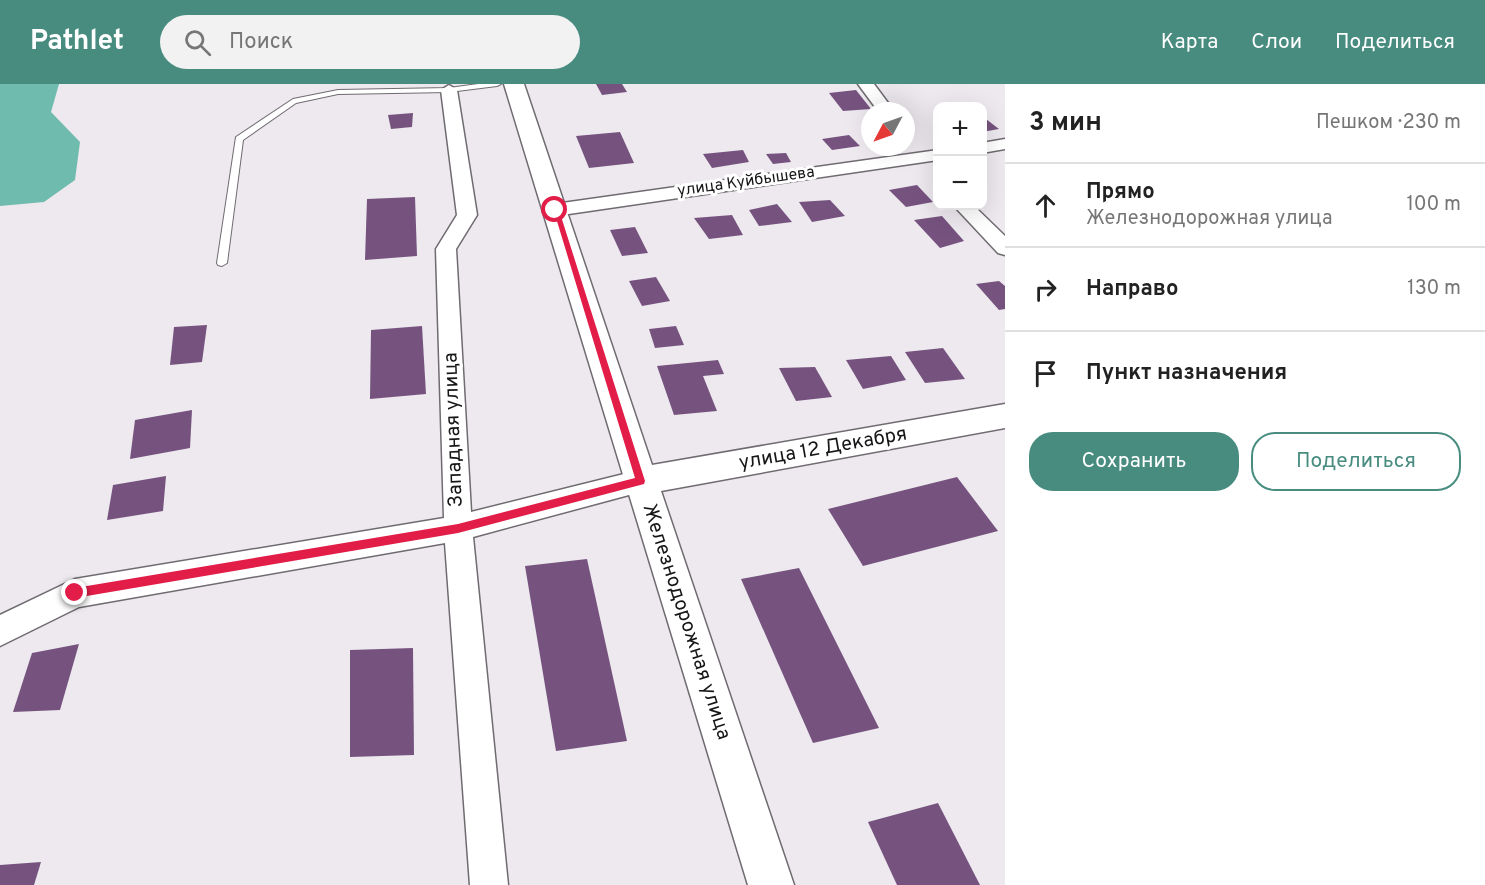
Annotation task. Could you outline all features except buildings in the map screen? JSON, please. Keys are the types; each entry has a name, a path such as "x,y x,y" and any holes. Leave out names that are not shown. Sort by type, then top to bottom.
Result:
{"street":[{"name":"Железнодорожная улица","path":"514,84 771,885"},
{"path":"866,84 879,102"},
{"name":"Западная улица","path":"449,90 467,215 446,249 458,528 489,885"},
{"path":"987,147 1005,144"},
{"name":"улица Куйбышева","path":"555,210 917,158 933,163"},
{"path":"967,210 1005,248"},
{"name":"улица 12 Декабря","path":"640,481 1005,416"},
{"path":"0,631 75,593 458,528 640,481"}],"lane":[{"path":"222,264 239,139 293,101 338,92 449,90 497,84"}],"shaded area":[{"path":"0,84 59,84 51,112 80,142 75,180 44,202 0,206"}],"route":[{"path":"75,593 458,528 640,481 555,210"}]}
